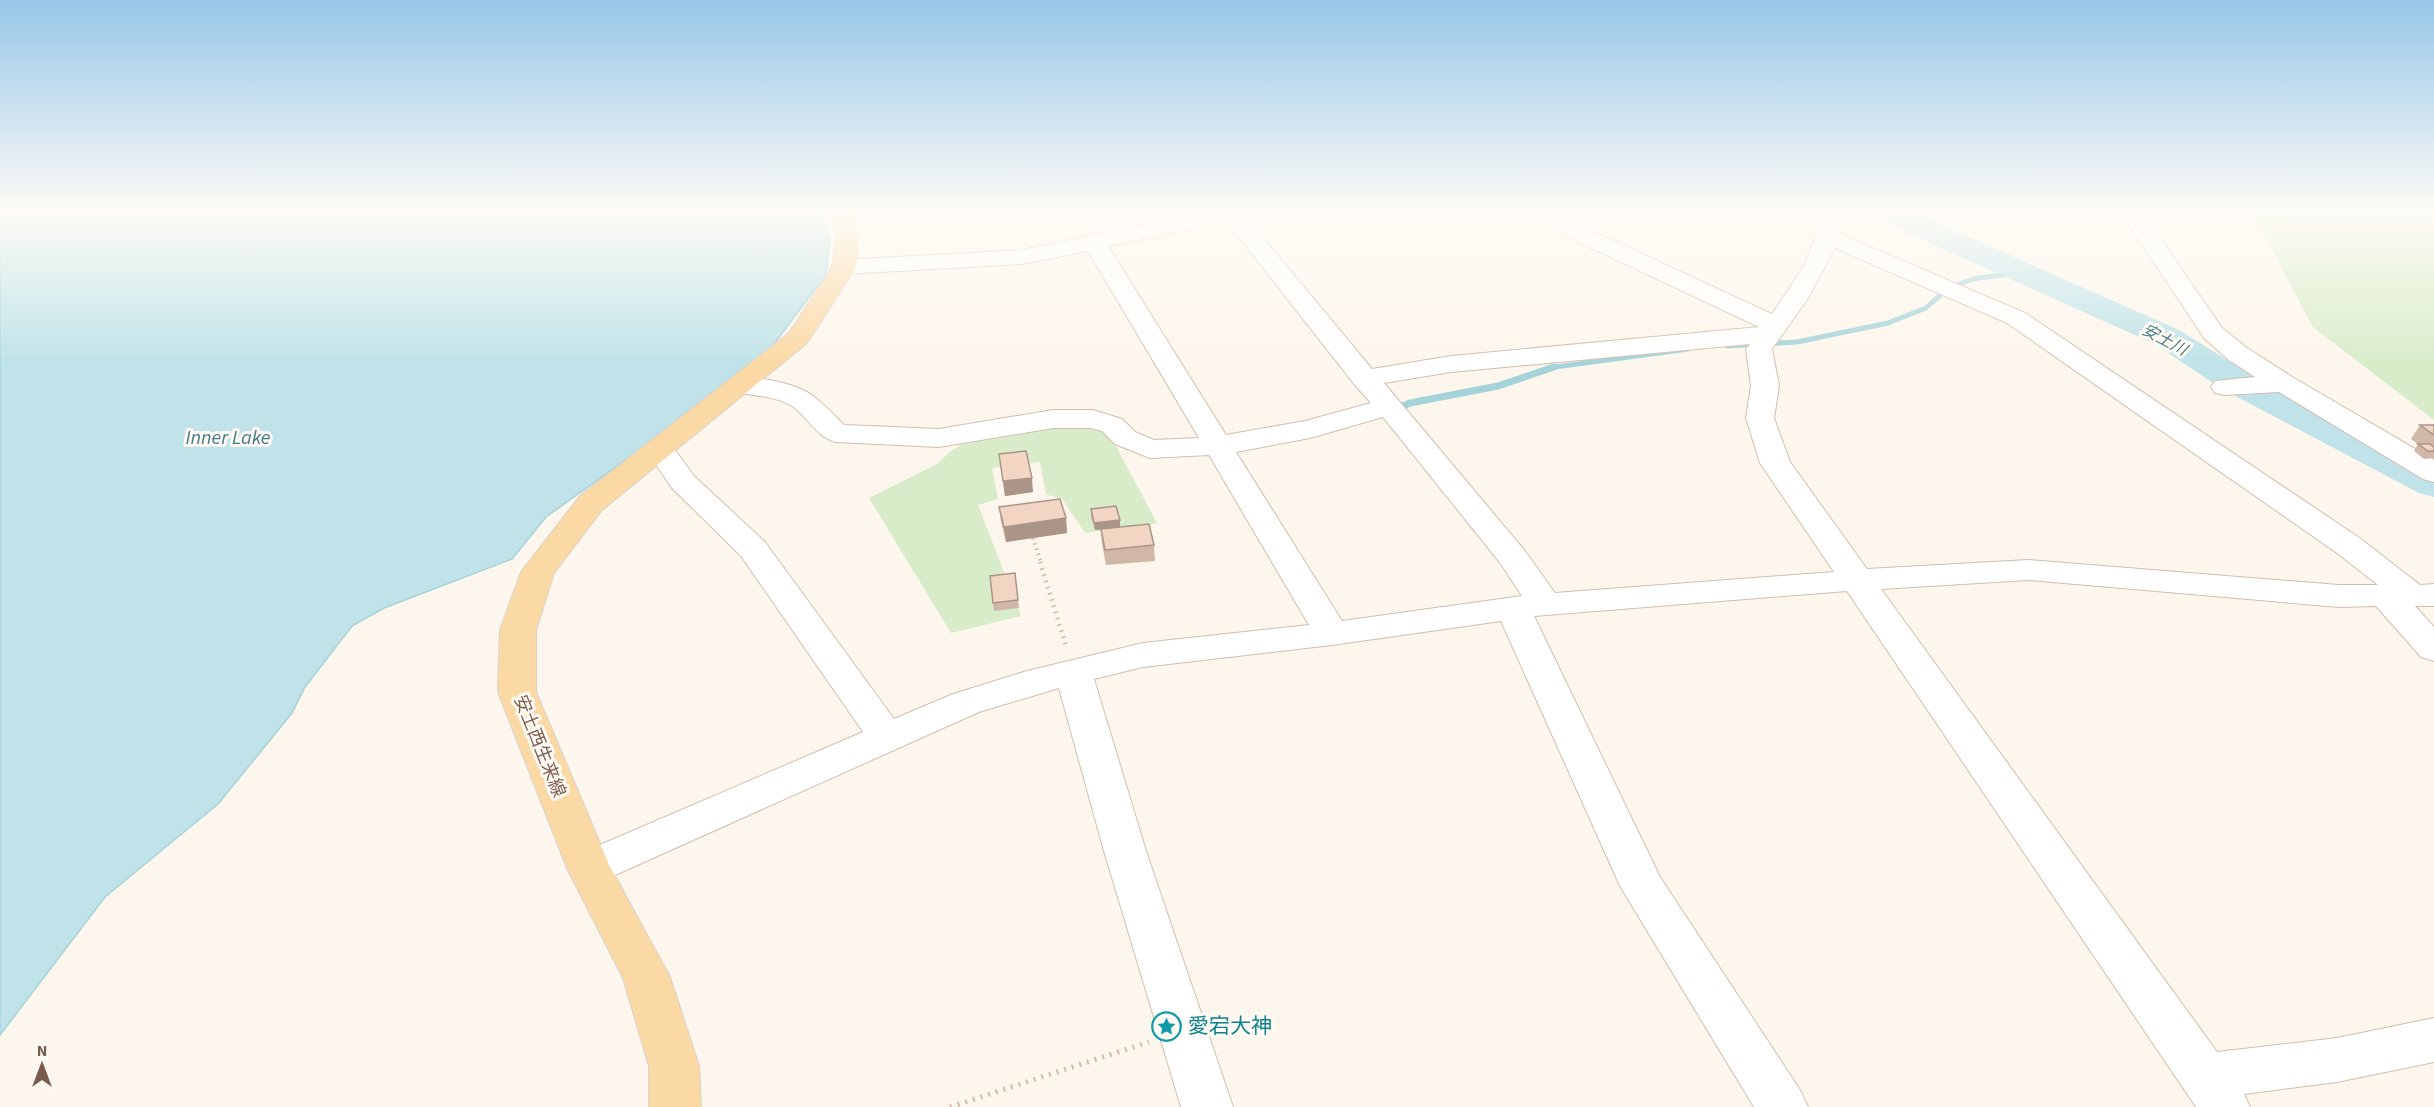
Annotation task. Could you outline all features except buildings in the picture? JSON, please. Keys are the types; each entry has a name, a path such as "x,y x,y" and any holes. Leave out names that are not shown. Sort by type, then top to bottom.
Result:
{"main road":[{"name":"安土西生来線","path":"675,1107 675,1066 646,976 589,868 517,692 518,630 538,573 591,503 798,338 844,267 845,262"}],"street":[{"path":"844,267 950,262"},
{"path":"1106,262 1332,634"},
{"path":"1269,262 1513,558 1529,607 1642,886 1782,1107"},
{"path":"1626,262 1768,337"},
{"path":"1817,262 1768,337 1765,386 1760,418 1775,463 2215,1091 2337,1060 2434,1040"},
{"path":"1887,262 1960,292 2026,325 2349,546 2411,596 2434,648"},
{"path":"2165,262 2213,333 2271,385 2434,473"},
{"path":"1364,378 1451,364 1768,337"},
{"path":"741,385 772,389 801,400 836,433 939,438 1053,419 1093,419 1112,425 1125,438 1150,449 1184,449 1259,440 1388,407"},
{"path":"2225,387 2271,385"},
{"path":"660,449 683,482 753,549 887,738"},
{"path":"589,868 966,703 1040,680 1143,655 1332,634 1529,607 1857,578 2028,570 2339,596 2411,596"},
{"path":"1074,673 1125,851 1207,1107"}],"path":[{"path":"1033,538 1074,673"},
{"path":"950,1107 1183,1031"}],"green space":[{"path":"2278,262 2434,262 2434,420 2313,327"},
{"path":"1087,422 1110,435 1157,523 1085,533 1063,500 1046,494 1040,462 992,468 998,499 978,505 1021,616 951,633 869,498 937,464 951,451 978,434"}],"water":[{"name":"Inner Lake","path":"0,262 827,262 826,275 771,348 692,412 546,517 512,559 384,608 352,626 305,687 292,713 218,804 105,897 0,1035"}],"waterway":[{"name":"安土川","path":"1997,262 2167,337 2235,381 2434,484"},
{"path":"1727,346 1797,342 1888,323 1926,308 1948,288 1973,279 2022,272"},
{"path":"1553,367 1688,349"},
{"path":"1395,409 1410,403 1498,386 1553,367"},
{"path":"1548,368 1553,367"}],"place":[{"name":"愛宕大神","path":"1167,1026"}]}
